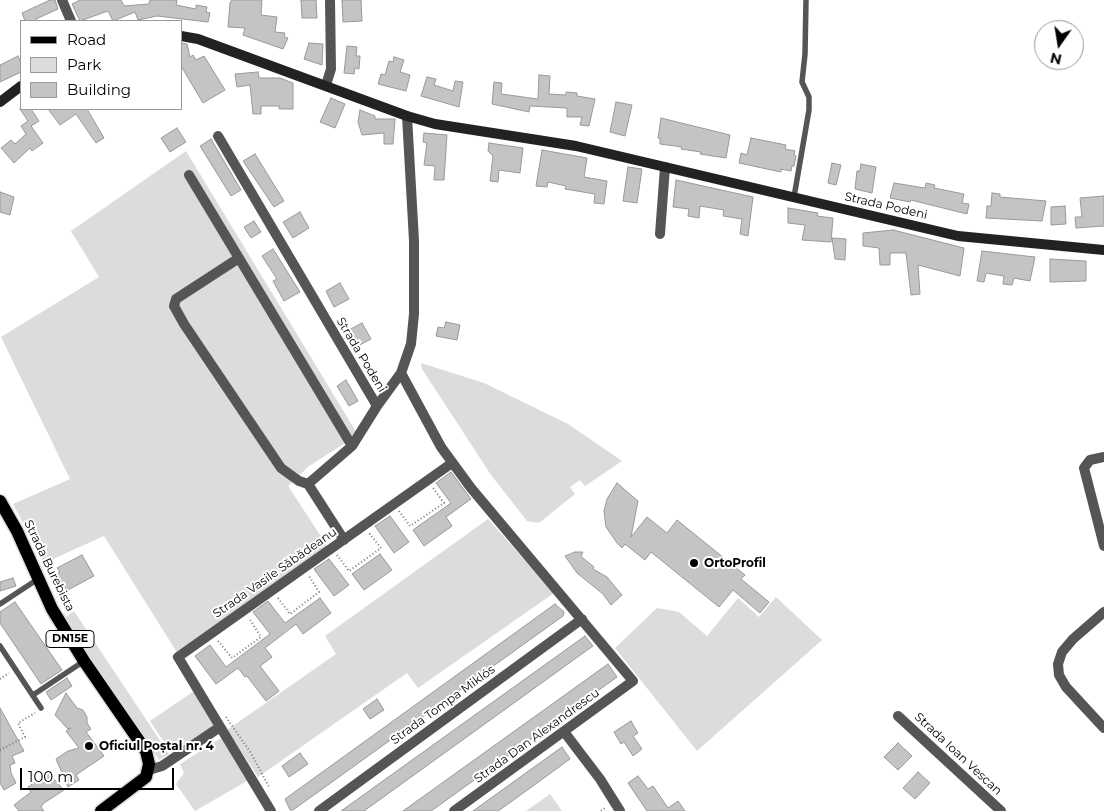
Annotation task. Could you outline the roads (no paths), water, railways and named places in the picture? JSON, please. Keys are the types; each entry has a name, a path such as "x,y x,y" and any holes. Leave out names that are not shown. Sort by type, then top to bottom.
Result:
{"main road":[{"name":"Strada Podeni","path":"182,36 198,39 407,116 463,129 546,140 958,236 1104,250"},
{"path":"0,102 20,87"},
{"name":"Strada Burebista","path":"0,501 17,531 52,609 84,662 146,751 149,770"},
{"path":"101,811 138,785 146,778 149,770"}],"street":[{"path":"62,0 71,20"},
{"path":"326,85 331,69 330,0"},
{"name":"Strada Podeni","path":"218,136 377,406 401,373 410,344 414,314 414,241 407,116"},
{"path":"660,234 665,167"},
{"path":"189,175 352,446"},
{"path":"239,258 176,299 174,306 184,324 281,468 299,482 308,484 344,540"},
{"path":"401,373 441,448 471,488 582,620"},
{"path":"308,484 352,446 377,406"},
{"path":"1104,457 1090,460 1084,468 1104,546"},
{"name":"Strada Vasile Săbădeanu","path":"271,811 178,657 452,463"},
{"path":"1104,612 1072,639 1062,652 1058,664 1059,675 1066,687 1104,728"},
{"name":"Strada Dan Alexandrescu","path":"454,811 565,733 633,681 582,620"},
{"name":"Strada Tompa Miklós","path":"319,811 582,620"},
{"name":"Strada Ioan Vescan","path":"898,716 1001,811"},
{"path":"149,770 162,766 220,727"},
{"path":"565,733 620,811"}],"lane":[{"path":"794,197 809,110 809,97 802,82 805,54 806,0"},
{"path":"0,604 38,578"},
{"path":"0,646 42,708"},
{"path":"33,695 84,662"}],"place":[{"name":"OrtoProfil","path":"694,563"},
{"name":"Oficiul Poștal nr. 4","path":"89,746"}]}
